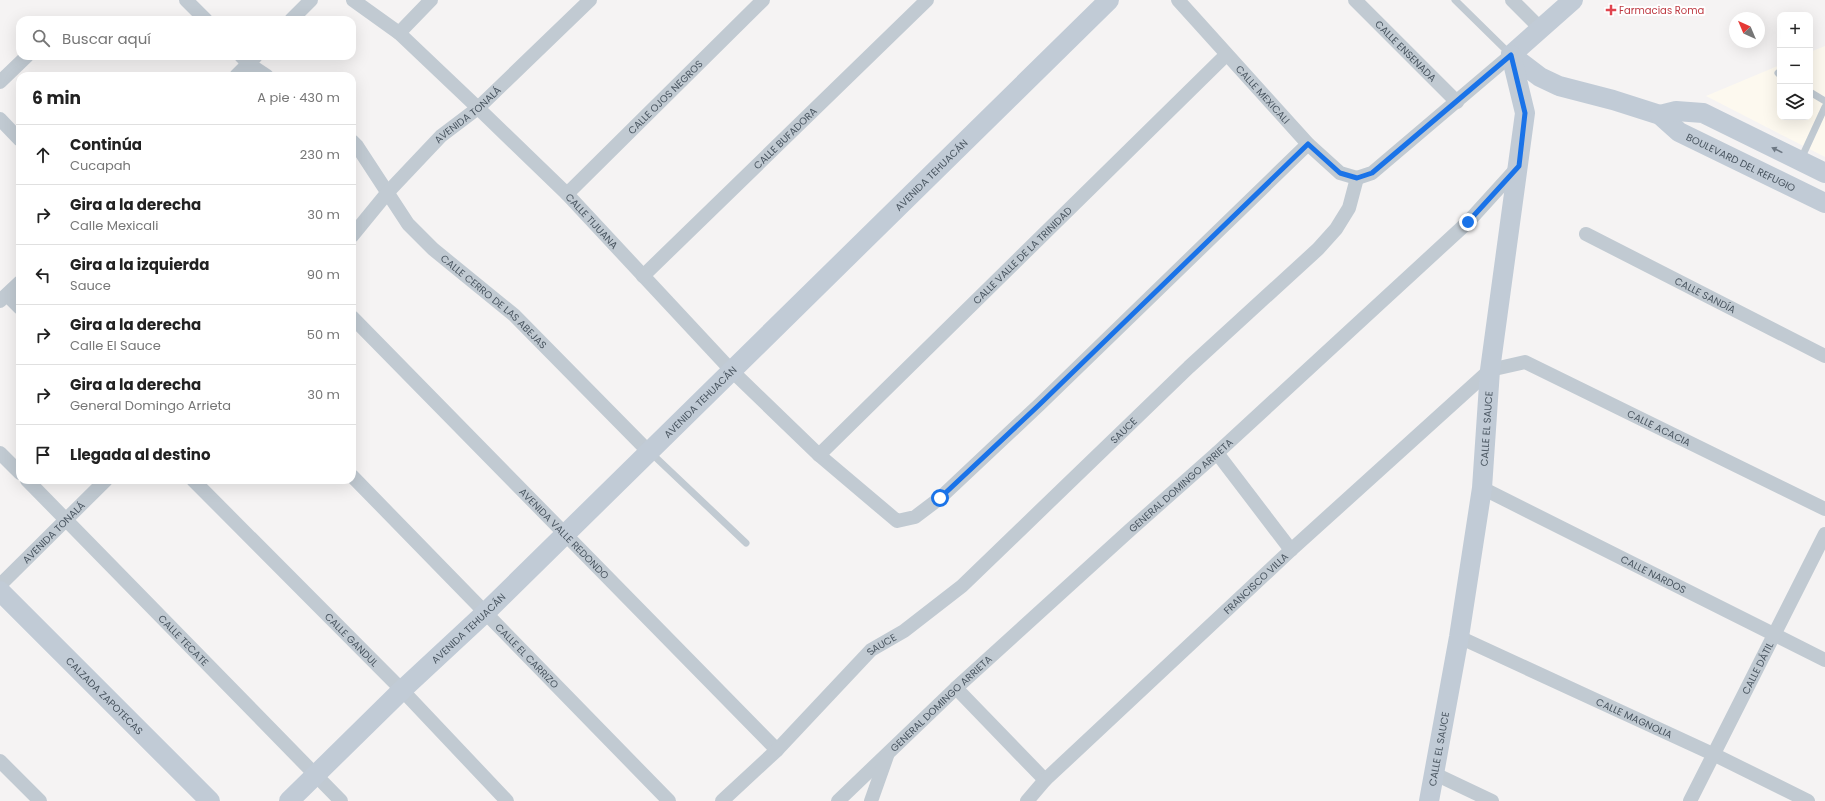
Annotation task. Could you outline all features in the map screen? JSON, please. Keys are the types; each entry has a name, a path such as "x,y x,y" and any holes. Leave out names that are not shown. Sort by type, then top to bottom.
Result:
{"street":[{"path":"186,0 202,16"},
{"path":"295,16 311,0"},
{"name":"CALLE TIJUANA","path":"353,0 399,33 478,108 566,194 731,370 818,455 898,521 915,516 940,498 1039,405 1308,144"},
{"path":"399,33 431,0"},
{"name":"AVENIDA TONALÁ","path":"356,231 388,192 441,136 478,108 590,0"},
{"name":"CALLE OJOS NEGROS","path":"566,194 763,0"},
{"name":"CALLE BUFADORA","path":"643,276 927,0"},
{"name":"AVENIDA TEHUACÁN","path":"289,801 402,690 486,612 648,451 1109,0"},
{"name":"CALLE MEXICALI","path":"1178,0 1226,55 1308,144 1340,173 1357,178"},
{"name":"CALLE ENSENADA","path":"1355,0 1457,102"},
{"path":"1512,0 1540,28"},
{"path":"1357,178 1372,173 1457,102 1573,0"},
{"name":"CALLE VALLE DE LA TRINIDAD","path":"818,455 1226,55"},
{"name":"BOULEVARD DEL REFUGIO","path":"1511,55 1540,77 1553,84 1571,91 1613,100 1660,115 1679,132 1825,203"},
{"name":"CALLE EL SAUCE","path":"1429,801 1459,637 1482,488 1490,370 1519,166 1525,113 1511,55"},
{"path":"0,82 23,60"},
{"path":"239,72 248,60"},
{"path":"250,60 263,72"},
{"path":"1525,113 1531,96 1542,88 1553,84"},
{"name":"BOULEVARD DEL REFUGIO","path":"1660,115 1676,111 1703,113 1825,173"},
{"path":"0,119 16,136"},
{"name":"CALLE CERRO DE LAS ABEJAS","path":"356,145 408,224 433,249 514,315 648,451"},
{"name":"GENERAL DOMINGO ARRIETA","path":"838,801 956,688 1217,453 1468,222 1519,166"},
{"name":"SAUCE","path":"722,801 777,750 871,650 904,631 962,586 1190,367 1318,249 1336,229 1349,208 1357,178"},
{"name":"CALLE SANDÍA","path":"1586,234 1825,356"},
{"path":"16,286 3,298 16,306"},
{"name":"AVENIDA VALLE REDONDO","path":"356,321 777,750"},
{"name":"CALLE ACACIA","path":"1490,370 1525,362 1825,509"},
{"name":"FRANCISCO VILLA","path":"1027,801 1045,780 1291,550 1490,370"},
{"path":"0,453 16,469"},
{"path":"1217,453 1291,550"},
{"name":"CALLE EL CARRIZO","path":"356,480 669,801"},
{"name":"CALLE TECATE","path":"31,484 341,801"},
{"name":"AVENIDA TONALÁ","path":"0,585 102,484"},
{"name":"CALLE GANDUL","path":"197,484 402,690 507,801"},
{"name":"CALLE NARDOS","path":"1482,488 1825,660"},
{"name":"CALLE DÁTIL","path":"1690,801 1825,534"},
{"name":"CALZADA ZAPOTECAS","path":"0,591 210,801"},
{"name":"CALLE MAGNOLIA","path":"1459,637 1714,755 1808,801"},
{"path":"956,688 1045,780"},
{"path":"871,801 888,754"},
{"path":"0,761 40,801"},
{"path":"1435,774 1492,801"}],"lane":[{"path":"1455,0 1511,55"},
{"path":"1813,94 1825,101"},
{"path":"1800,161 1825,107"},
{"path":"648,451 746,543"}],"shaded area":[{"path":"1825,46 1825,157 1706,96 1777,66 1777,120 1813,120 1813,51"}],"place":[{"name":"Farmacias Roma","path":"1611,10"}],"route":[{"path":"940,498 1039,405 1308,144 1340,173 1357,178 1372,173 1511,55 1525,113 1519,166 1468,222"}]}
